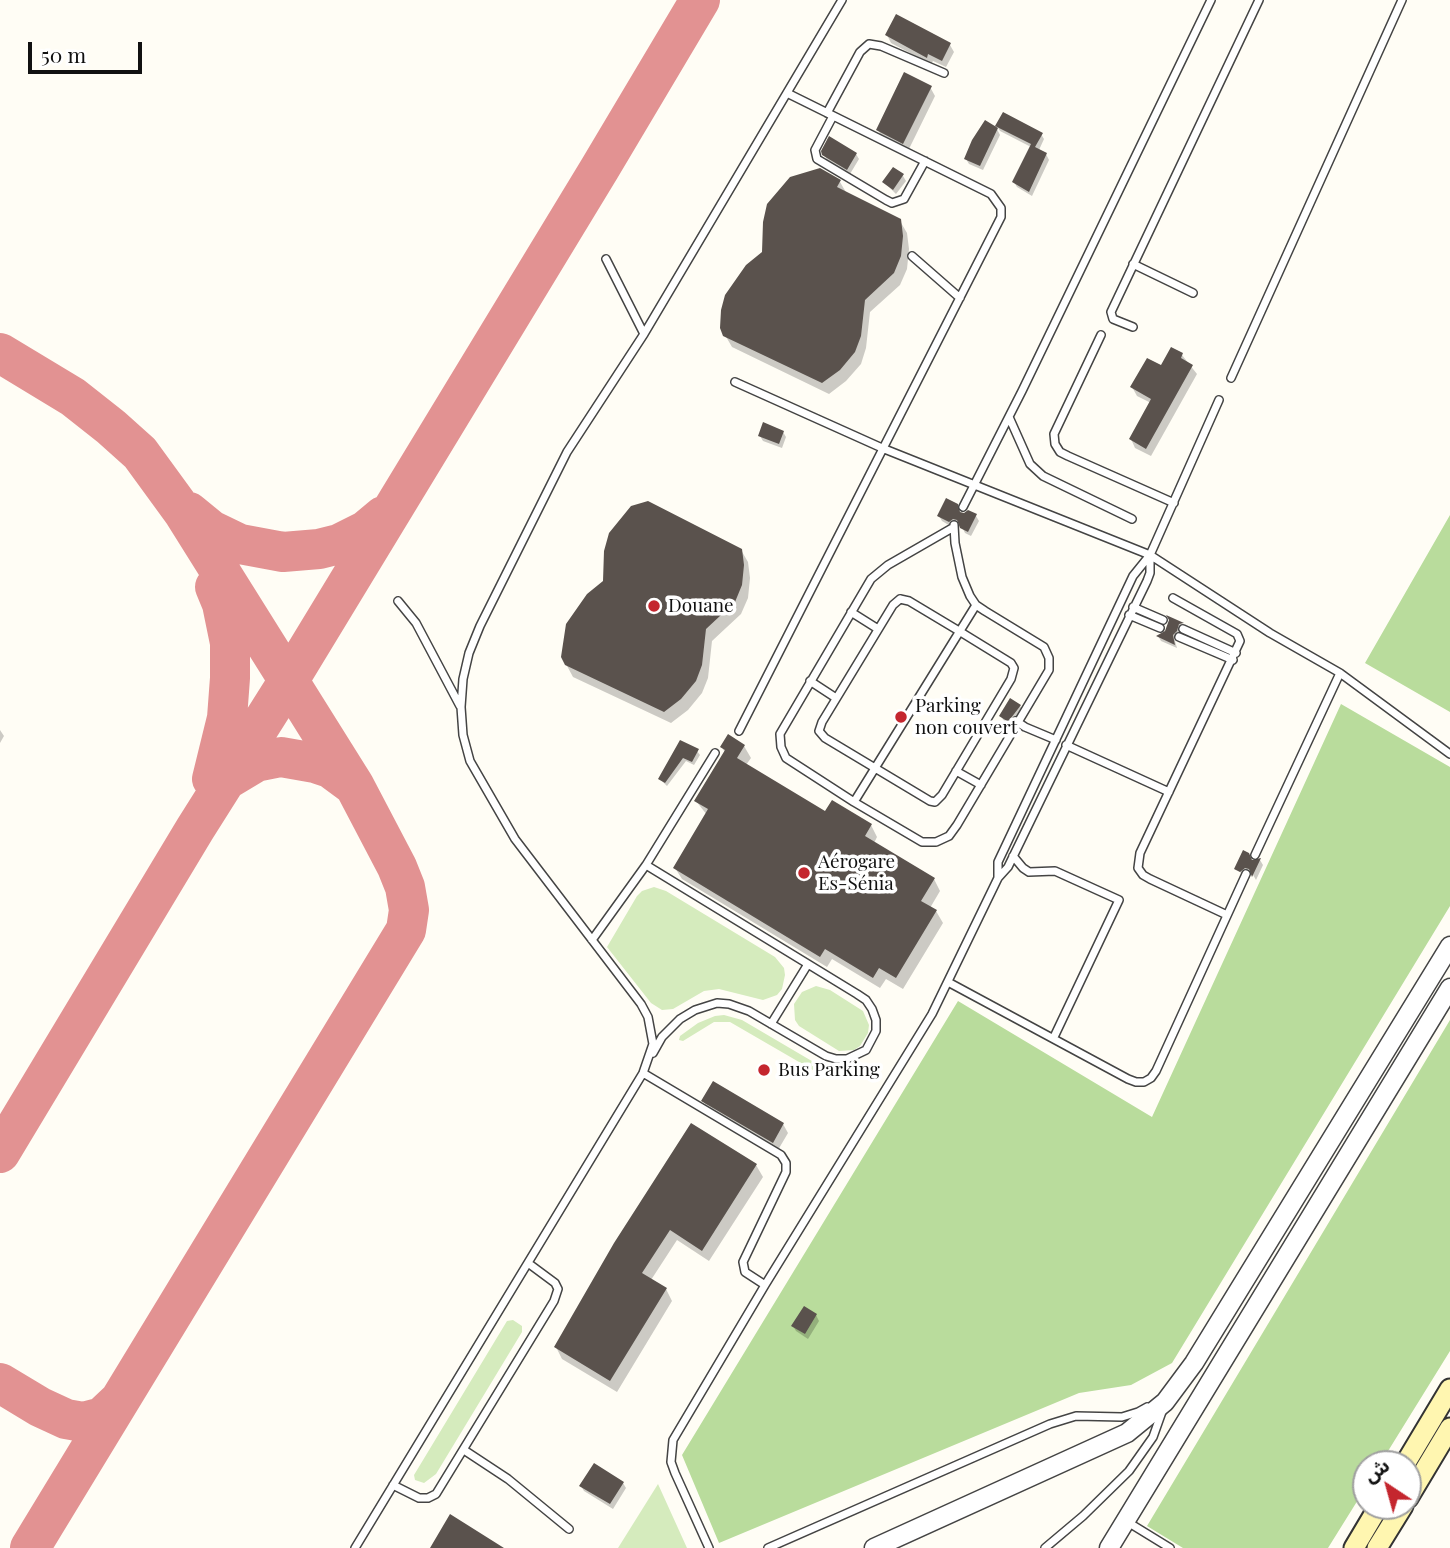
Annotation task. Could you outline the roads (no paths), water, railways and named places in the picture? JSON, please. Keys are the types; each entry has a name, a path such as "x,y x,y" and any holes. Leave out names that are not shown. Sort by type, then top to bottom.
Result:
{"main road":[{"path":"1413,1450 1450,1389"},
{"path":"1422,1474 1450,1428"},
{"path":"1354,1548 1371,1520"},
{"path":"1377,1548 1394,1520"}],"street":[{"path":"874,1548 1126,1433 1165,1402 1177,1387 1450,946"},
{"path":"1109,1548 1450,988"}],"lane":[{"path":"650,1059 653,1044 648,1017 641,1004 514,839 470,761 463,735 463,679 469,653 497,591 567,452 644,334 842,0"},
{"path":"963,507 1211,0"},
{"path":"1133,327 1113,319 1111,312 1259,0"},
{"path":"1231,378 1402,0"},
{"path":"925,161 904,199 898,202 886,200 817,159 815,150 860,52 869,44 875,44 944,73"},
{"path":"739,731 998,225 1001,208 998,200 991,194 787,93"},
{"path":"912,256 960,298"},
{"path":"606,258 644,334"},
{"path":"1133,264 1193,293"},
{"path":"1101,335 1054,435 1055,444 1060,452 1068,456 1174,503"},
{"path":"735,382 973,486 1150,555 1270,633 1340,673 1450,754"},
{"path":"998,878 998,862 1133,576 1150,555 1219,400"},
{"path":"1009,417 1030,464 1043,476 1132,519"},
{"path":"954,526 965,586 976,605 1044,647 1049,658 1049,670 949,836 936,842 922,842 786,758 780,747 780,734 864,589 879,571 954,526"},
{"path":"709,1548 675,1472 671,1451 673,1440 925,1026 998,878 1013,856 1150,572 1150,555"},
{"path":"1173,598 1237,634 1240,641 1140,853 1138,868 1150,879 1227,915"},
{"path":"900,599 909,601 960,631 1011,663 1014,674 1001,705 940,799 930,801 821,735 820,726 893,604 900,599"},
{"path":"398,601 416,623 461,707"},
{"path":"854,802 976,605"},
{"path":"1131,611 1161,624"},
{"path":"851,612 878,629"},
{"path":"1181,633 1234,656"},
{"path":"1255,855 1340,673"},
{"path":"810,681 836,698"},
{"path":"1018,722 1056,740"},
{"path":"1066,745 1169,792"},
{"path":"592,940 646,865 715,753"},
{"path":"956,771 981,785"},
{"path":"1027,801 1037,806"},
{"path":"1013,856 1029,872 1055,871 1119,900 1054,1037"},
{"path":"355,1548 670,1027 695,1010 717,1003 739,1006 826,1056 836,1059 857,1056 872,1041 876,1020 866,1000 646,865"},
{"path":"948,982 1136,1082 1144,1082 1152,1078 1246,874"},
{"path":"771,1024 808,964"},
{"path":"643,1073 781,1155 786,1163 786,1172 743,1262 745,1272 765,1285"},
{"path":"393,1485 419,1498 428,1498 436,1494 464,1450 557,1296 555,1283 528,1264"},
{"path":"768,1548 1050,1423 1076,1416 1122,1417 1138,1412 1177,1387"},
{"path":"1045,1548 1083,1516 1135,1463 1153,1437 1165,1402"},
{"path":"464,1450 508,1479 569,1529"},
{"path":"1126,1521 1170,1548"}],"place":[{"name":"Douane","path":"654,606"},
{"name":"Parking non couvert","path":"901,717"},
{"name":"Aérogare Es-Sénia","path":"804,873"},
{"name":"Bus Parking","path":"764,1070"}]}
